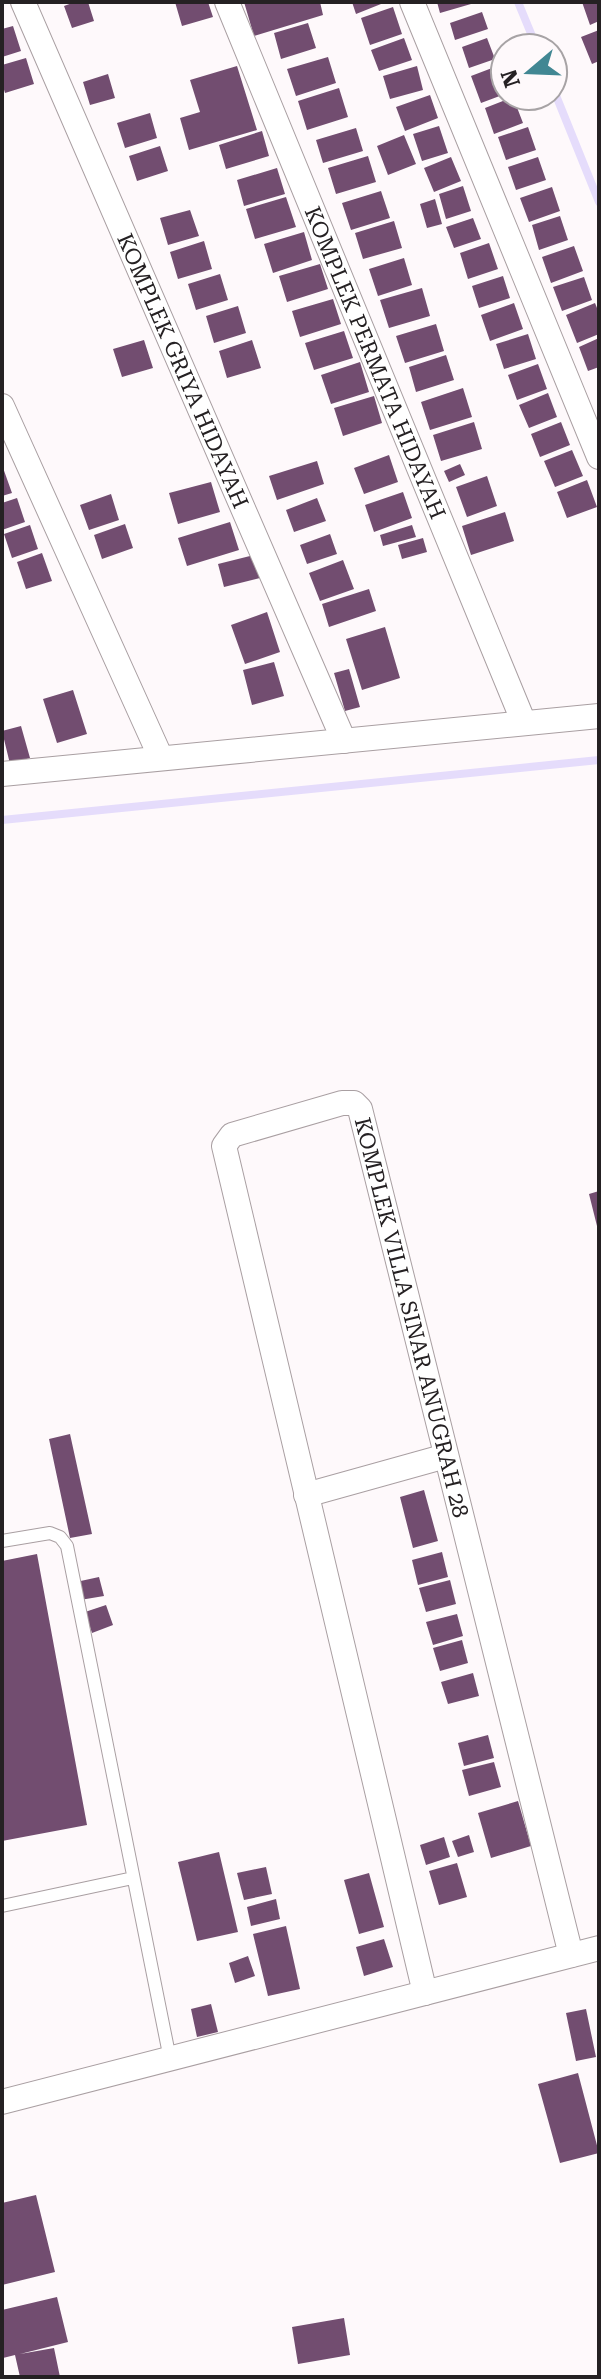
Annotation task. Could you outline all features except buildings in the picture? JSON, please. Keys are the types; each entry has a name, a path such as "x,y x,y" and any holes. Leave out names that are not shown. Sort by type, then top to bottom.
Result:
{"street":[{"name":"KOMPLEK GRIYA HIDAYAH","path":"23,2 344,741"},
{"name":"KOMPLEK PERMATA HIDAYAH","path":"227,2 524,723"},
{"path":"412,2 599,457"},
{"path":"2,406 161,758"},
{"path":"2,774 599,716"},
{"name":"KOMPLEK VILLA SINAR ANUGRAH 28","path":"425,1993 224,1146 232,1135 342,1103 354,1103 360,1109 571,1955"},
{"path":"306,1495 446,1456"},
{"path":"2,2102 599,1948"}],"lane":[{"path":"2,1541 50,1533 60,1537 67,1546 170,2059"},
{"path":"2,1906 133,1878"}],"waterway":[{"path":"518,2 530,32"},
{"path":"563,112 599,202"},
{"path":"2,820 599,760"}]}
